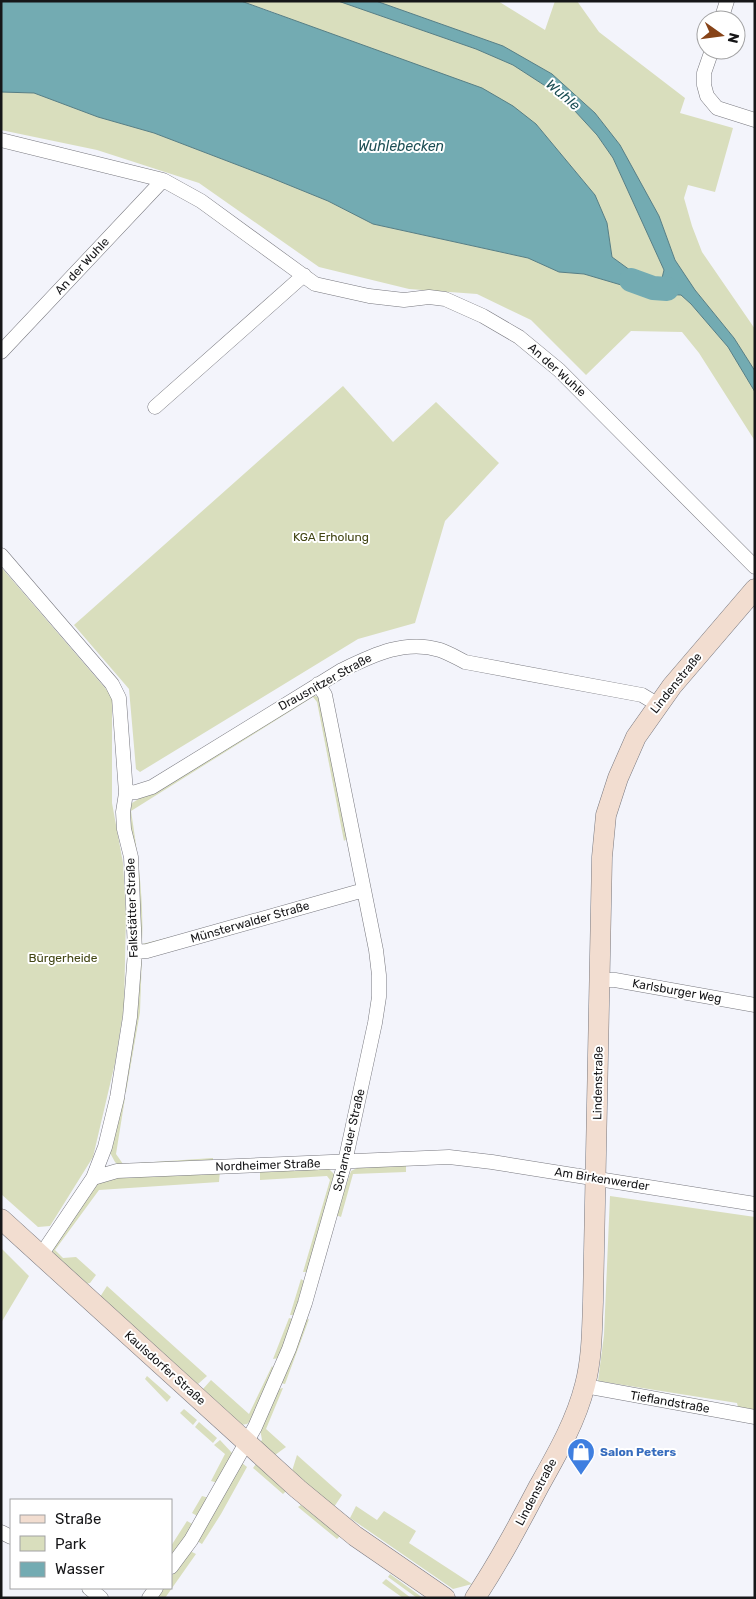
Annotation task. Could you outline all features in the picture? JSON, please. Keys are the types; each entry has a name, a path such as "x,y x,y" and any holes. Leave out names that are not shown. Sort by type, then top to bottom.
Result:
{"street":[{"path":"709,60 704,73 704,85 707,96 717,108 755,120"},
{"name":"An der Wuhle","path":"1,140 163,180 201,201 315,284 369,296 404,300 429,297 445,299 483,316 537,350 572,382 755,567"},
{"name":"An der Wuhle","path":"1,352 163,180"},
{"path":"155,407 304,275"},
{"name":"Falkstätter Straße","path":"1,555 112,684 118,698 126,793 123,812 124,829 131,857 136,952 130,1017 116,1098 105,1147 93,1178 41,1255"},
{"name":"Lindenstraße","path":"475,1598 501,1557 556,1455 577,1410 585,1386 591,1352 602,857 606,815 618,778 636,737 657,704 755,589"},
{"name":"Drausnitzer Straße","path":"126,793 152,787 318,684 370,656 410,646 425,646 442,650 465,662 642,695 657,704"},
{"name":"Scharnauer Straße","path":"172,1567 191,1540 255,1427 289,1349 305,1303 346,1162 375,1022 379,997 376,950 325,695 318,684"},
{"name":"Münsterwalder Straße","path":"136,952 147,951 364,890"},
{"name":"Karlsburger Weg","path":"599,980 615,980 755,1005"},
{"path":"105,1147 117,1171"},
{"name":"Nordheimer Straße","path":"93,1178 117,1171 449,1157"},
{"name":"Am Birkenwerder","path":"449,1157 492,1162 755,1204"},
{"name":"Kaulsdorfer Straße","path":"1,1219 298,1489 355,1536 445,1598"},
{"name":"Tieflandstraße","path":"585,1386 755,1417"},
{"path":"90,1589 102,1598"}],"green space":[{"path":"241,1 338,1 476,49 513,65 547,87 574,110 597,135 613,158 664,270 662,278 653,282 635,281 632,287 653,294 681,295 728,347 755,392 755,441 699,353 682,332 631,331 586,375 531,320 477,294 409,289 319,267 199,183 97,150 1,130 1,92 34,93 98,117 154,133 269,177 328,201 373,224 528,258 559,272 584,274 628,287 634,273 612,257 607,223 595,195 536,124 273,12"},
{"path":"376,1 498,1 545,30 555,1 577,1 599,32 685,98 680,113 733,128 715,192 688,185 684,198 702,252 755,329 755,371 734,338 695,290 675,260 659,216 620,145 595,113 552,74 503,46"},
{"name":"KGA Erholung","path":"343,386 393,442 436,402 499,463 445,521 415,623 358,639 140,772 136,769 129,689 74,625"},
{"name":"Bürgerheide","path":"1,567 112,696 112,803 123,863 126,915 124,1007 115,1063 93,1157 50,1226 38,1227 1,1194"},
{"path":"312,695 318,697 321,701 349,837 344,841 317,702 313,697 131,811 141,894 142,944 191,932 141,948 127,807"},
{"path":"142,954 140,1012 126,1092 121,1091 137,958"},
{"path":"120,1097 125,1098 116,1154 123,1164 213,1158 213,1164 119,1166 109,1151"},
{"path":"406,1164 406,1172 353,1174 341,1217 336,1215 351,1171 357,1168"},
{"path":"260,1168 329,1169 334,1174 336,1179 307,1272 303,1272 330,1180 327,1176 260,1180"},
{"path":"220,1171 219,1182 99,1190 55,1250 63,1258 76,1257 96,1275 90,1283 85,1284 52,1253 52,1247 96,1183 103,1179"},
{"path":"610,1196 755,1217 755,1410 738,1407 737,1403 598,1381 604,1335"},
{"path":"1,1248 29,1276 1,1323"},
{"path":"301,1279 304,1281 294,1315 290,1315"},
{"path":"107,1286 207,1376 198,1384 183,1375 100,1297"},
{"path":"289,1318 293,1319 279,1358 273,1359"},
{"path":"309,1319 285,1384 280,1383 304,1320"},
{"path":"272,1366 274,1369 251,1420 247,1424 241,1425 203,1389 211,1380 249,1414"},
{"path":"147,1376 171,1397 167,1402 145,1379"},
{"path":"283,1388 266,1429 286,1447 275,1455 259,1443 262,1440 260,1429 278,1389"},
{"path":"184,1409 197,1420 193,1425 180,1413"},
{"path":"199,1422 217,1438 213,1443 195,1427"},
{"path":"220,1440 233,1454 218,1483 211,1481 225,1454 214,1445"},
{"path":"297,1455 342,1495 334,1507 292,1471"},
{"path":"242,1463 247,1467 202,1544 197,1541"},
{"path":"256,1464 286,1491 283,1494 253,1468"},
{"path":"202,1496 209,1498 199,1517 192,1513"},
{"path":"301,1505 340,1536 337,1539 298,1507"},
{"path":"356,1506 377,1520 384,1511 416,1531 409,1543 472,1584 453,1589 350,1518"},
{"path":"187,1521 194,1525 172,1558 172,1544"},
{"path":"190,1551 196,1554 172,1588 172,1576"},
{"path":"390,1574 423,1598 417,1598 388,1577"},
{"path":"386,1579 411,1598 403,1598 382,1583"},
{"path":"163,1589 171,1589 165,1598 156,1598"}],"water":[{"name":"Wuhlebecken","path":"1,1 241,1 482,88 513,106 536,124 595,195 607,223 612,257 634,273 628,287 584,274 559,272 528,258 373,224 328,201 154,133 98,117 34,93 1,92"},
{"path":"338,1 376,1 503,46 552,74 595,113 620,145 659,216 675,260 695,290 734,338 755,371 755,392 728,347 681,295 653,294 632,287 638,275 654,282 662,278 664,270 613,158 597,135 574,110 547,87 513,65 476,49"}],"waterway":[{"name":"Wuhle","path":"631,280 653,288 667,289"}],"place":[{"name":"Salon Peters","path":"581,1476"}]}
